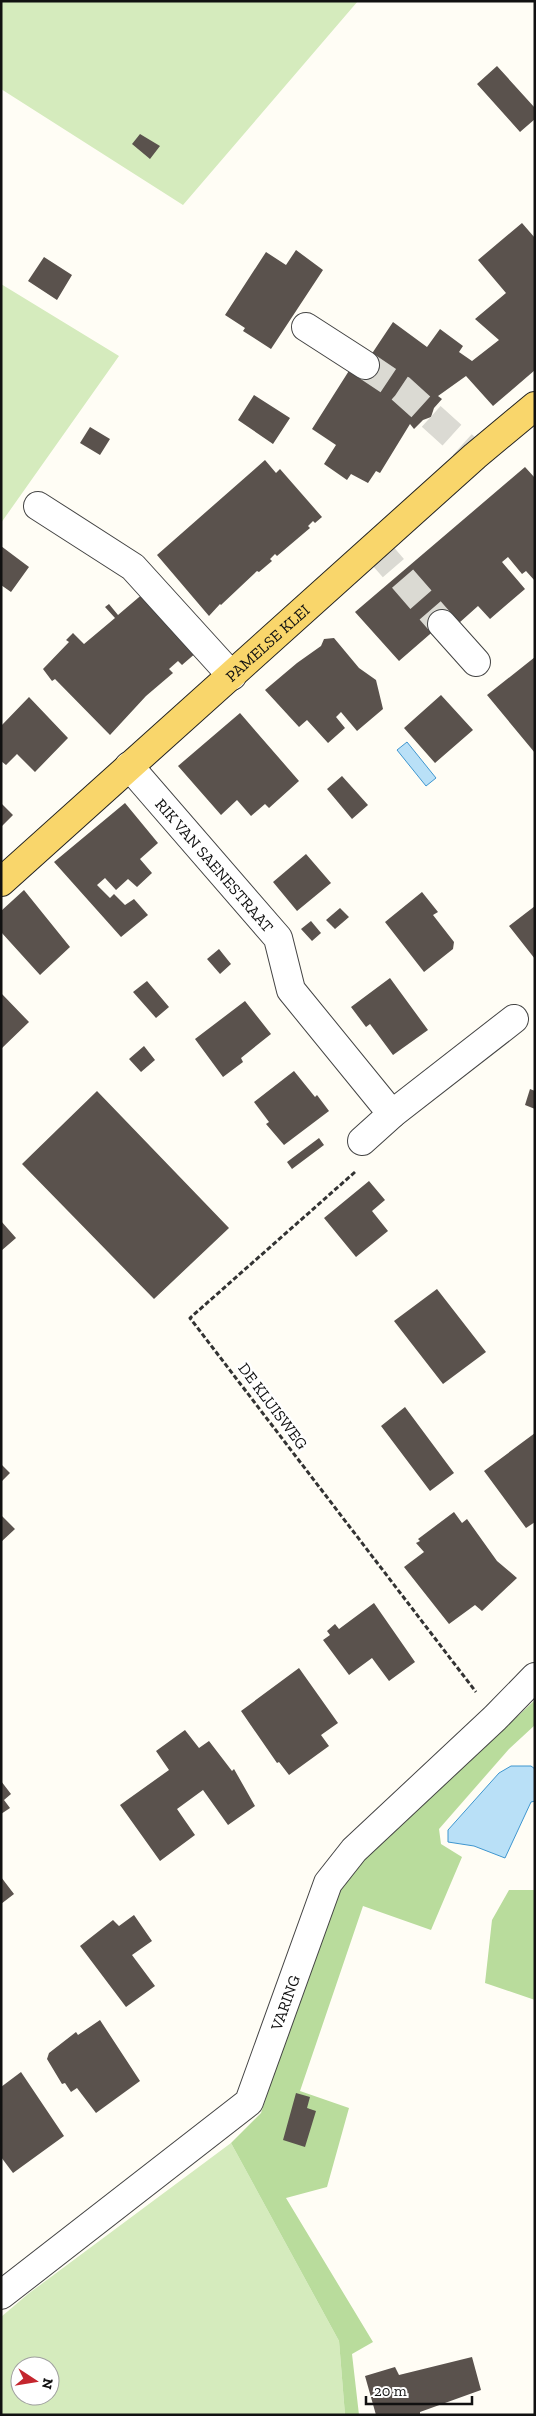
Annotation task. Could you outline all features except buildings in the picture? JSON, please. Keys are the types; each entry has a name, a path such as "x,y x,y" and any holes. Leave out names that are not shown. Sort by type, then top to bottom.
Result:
{"main road":[{"name":"PAMELSE KLEI","path":"1,882 475,456 535,406"}],"street":[{"path":"306,327 365,365"},
{"path":"38,506 133,567 232,676"},
{"path":"442,624 476,662"},
{"name":"RIK VAN SAENESTRAAT","path":"129,766 278,938 292,990 392,1114"},
{"path":"362,1141 392,1114 514,1019"},
{"name":"VARING","path":"1,2295 249,2102 328,1883 354,1850 496,1718 535,1677"}],"path":[{"name":"DE KLUISWEG","path":"362,1141 374,1154 190,1318 496,1718"}],"green space":[{"path":"1,1 358,1 183,205 1,89"},
{"path":"1,284 119,356 1,523"},
{"path":"535,1700 535,1725 509,1749 439,1829 441,1844 462,1857 431,1930 363,1906 300,2091 349,2108 327,2187 286,2198 373,2342 352,2354 359,2415 345,2415 339,2341 231,2143 261,2113 325,1919 346,1877"},
{"path":"509,1890 535,1890 535,2000 485,1983 492,1920"},
{"path":"231,2143 339,2341 345,2415 1,2415 1,2317 28,2294"}],"water":[{"path":"407,742 436,778 426,786 397,750"},
{"path":"511,1766 531,1766 535,1769 535,1801 531,1802 505,1858 474,1846 448,1842 448,1830 499,1773"}],"tunnel":[{"path":"365,365 401,389 475,456"},
{"path":"375,547 442,624"}]}
